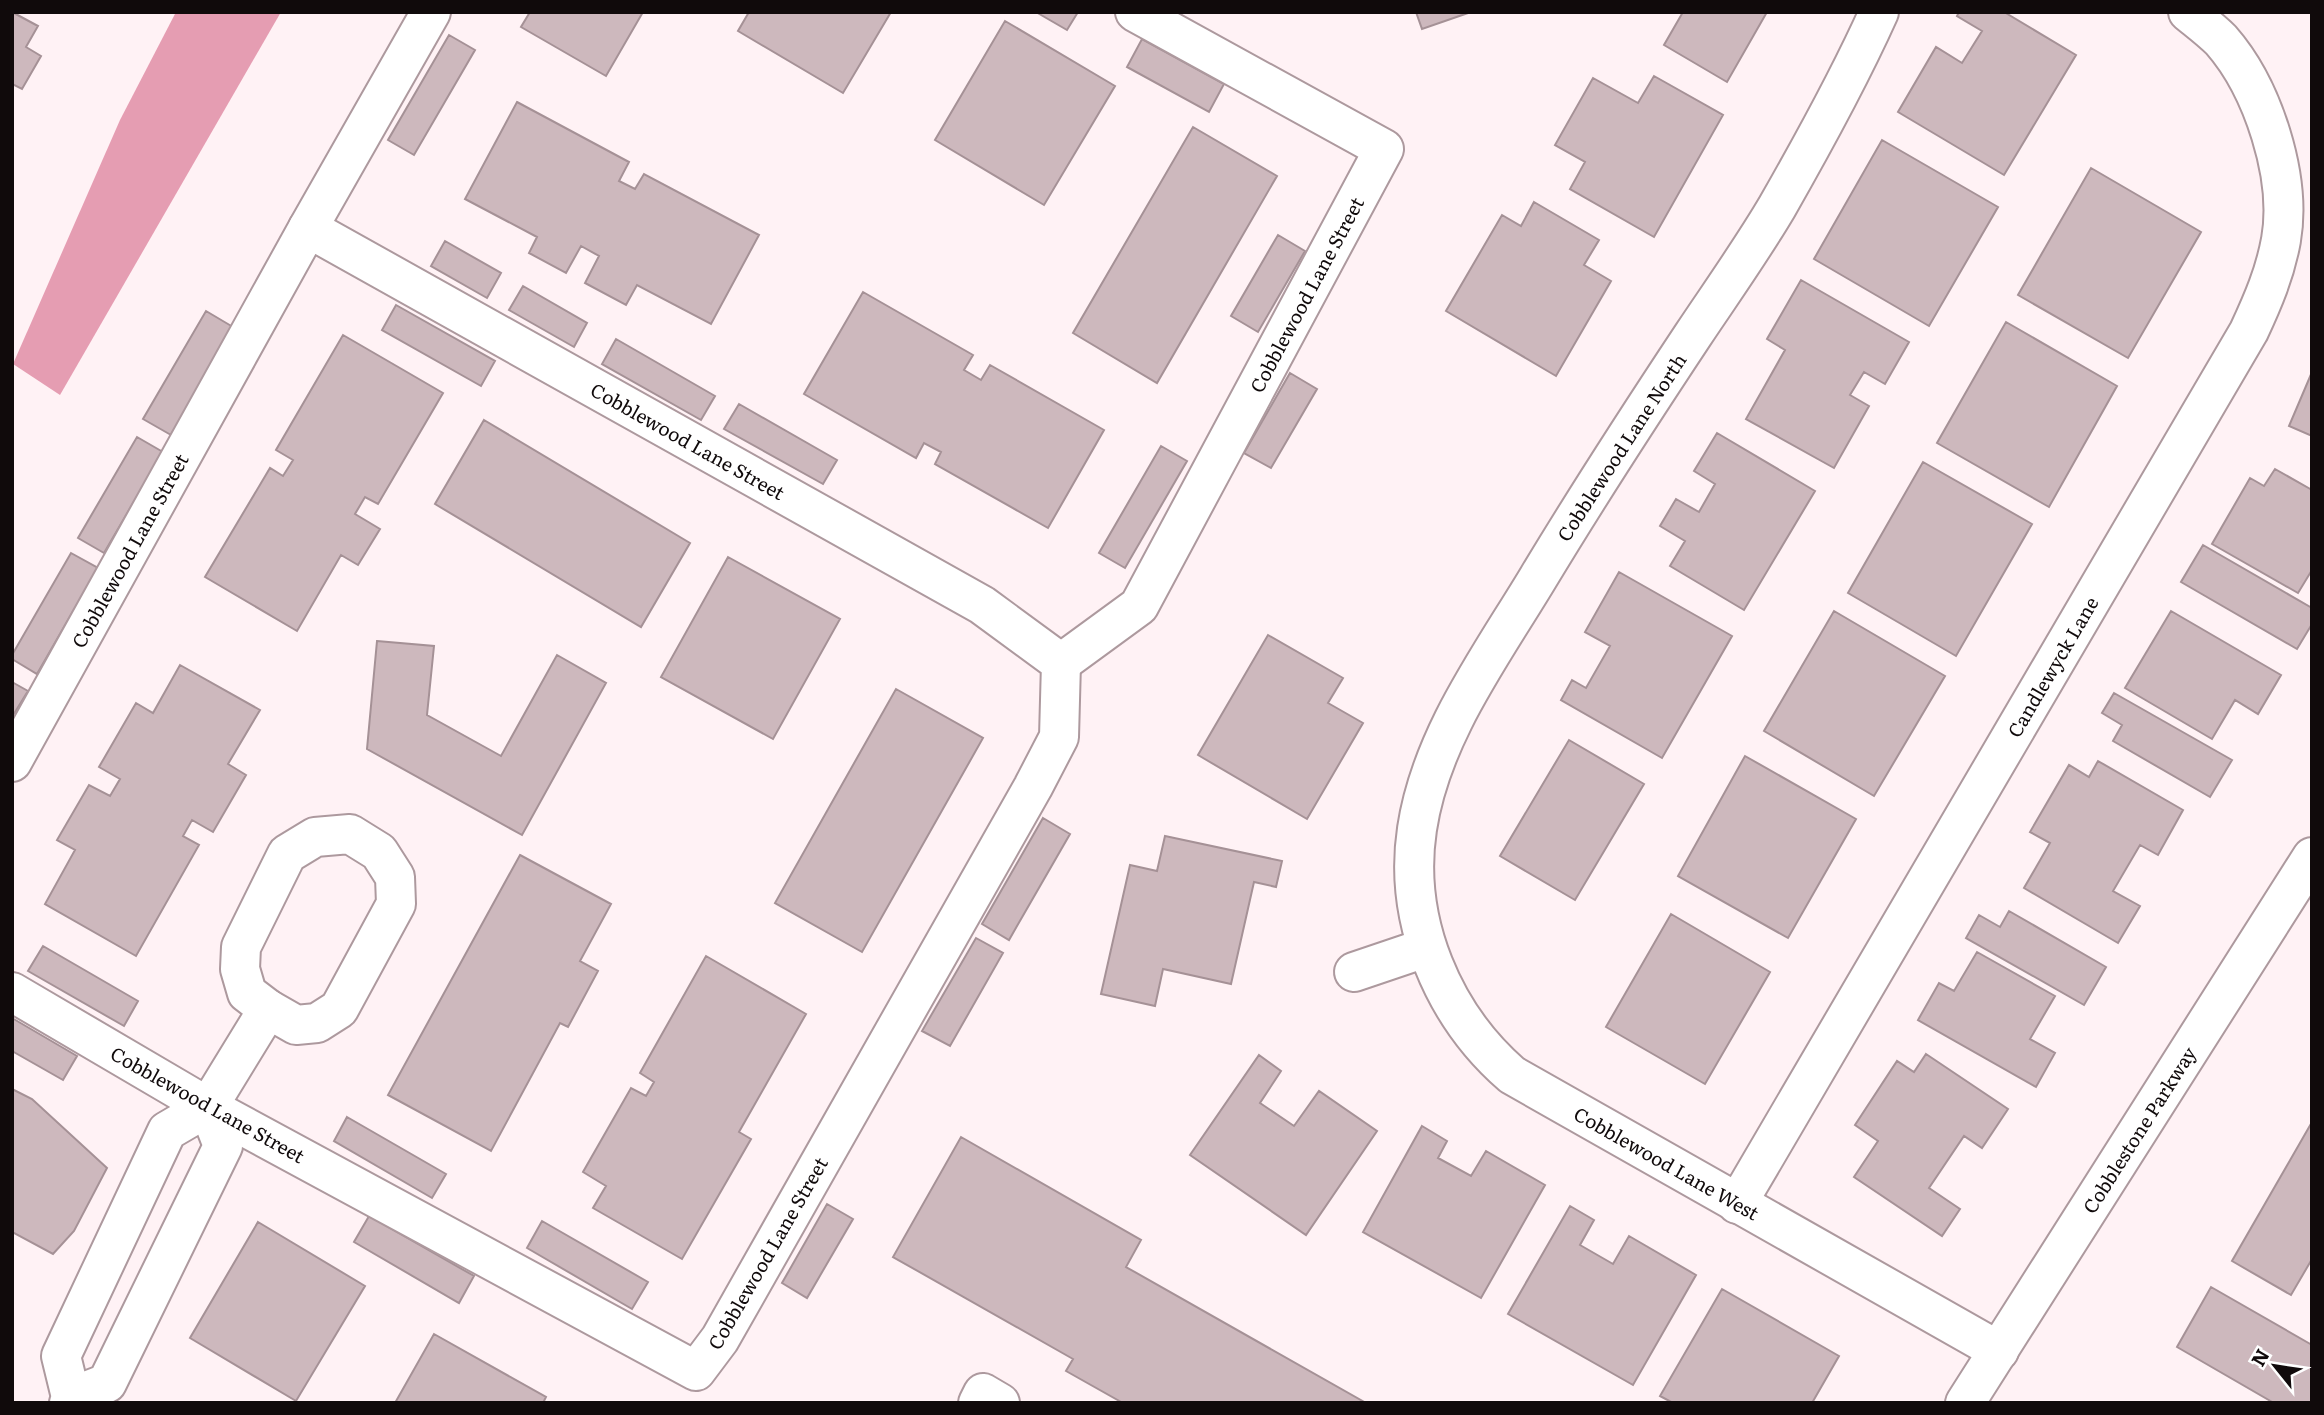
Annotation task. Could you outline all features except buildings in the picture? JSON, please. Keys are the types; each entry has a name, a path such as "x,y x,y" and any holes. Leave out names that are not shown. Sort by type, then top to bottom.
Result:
{"street":[{"name":"Cobblewood Lane Street","path":"12,762 431,12"},
{"name":"Cobblewood Lane Street","path":"1061,663 1139,607 1384,149 1135,12"},
{"name":"Cobblewood Lane North","path":"1417,899 1417,828 1441,743 1600,475 1776,209 1859,57 1879,12"},
{"name":"Candlewyck Lane","path":"1737,1205 2249,331 2270,285 2281,238 2284,187 2270,133 2239,66 2220,40 2188,12"},
{"name":"Cobblewood Lane Street","path":"308,229 982,605 1061,663"},
{"name":"Cobblewood Lane Street","path":"12,992 208,1107 696,1371 720,1339 1059,737 1061,663"},
{"path":"349,834 379,852 395,877 396,904 339,1009 317,1023 296,1025 268,1009 247,993 240,969 241,947 287,854 315,837 349,834"},
{"name":"Cobblestone Parkway","path":"1965,1403 2312,857"},
{"name":"Cobblewood Lane West","path":"1417,899 1425,948 1443,988 1486,1053 1512,1075 1737,1205 1999,1351"},
{"path":"1354,972 1425,948"},
{"path":"208,1107 223,1146 107,1383 70,1400 61,1356 167,1131 208,1107 268,1009"},
{"path":"978,1403 983,1393 1000,1403"}],"shaded area":[{"path":"176,12 281,12 60,395 13,364 120,120"}]}
